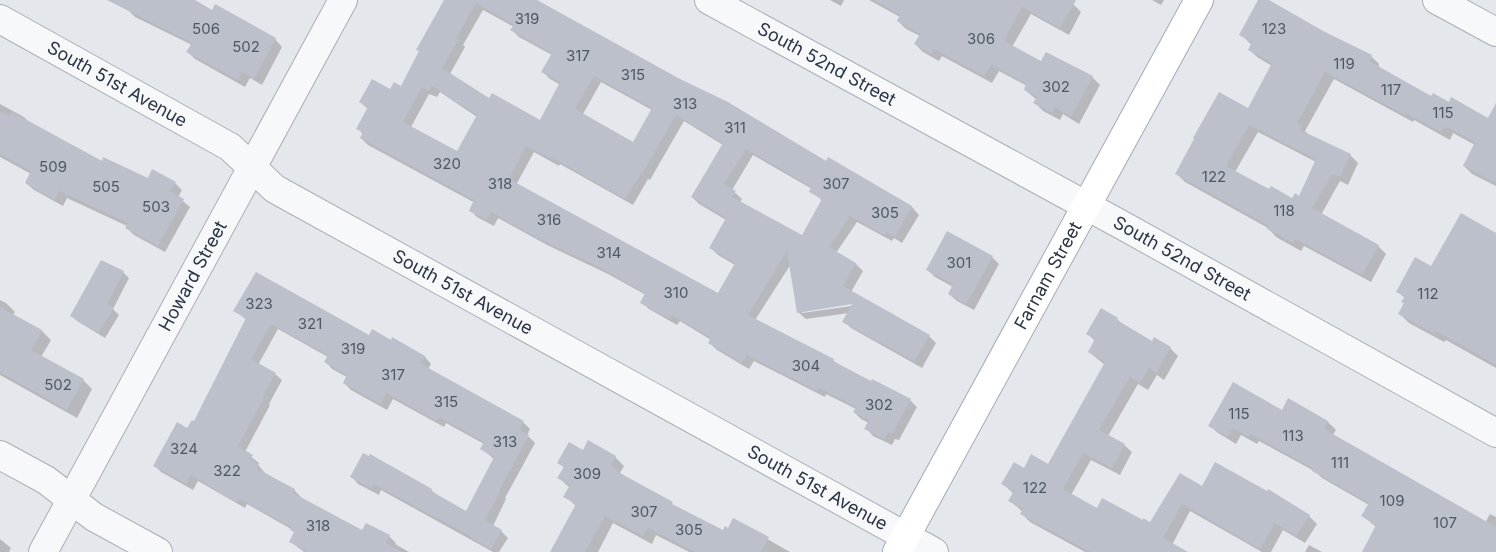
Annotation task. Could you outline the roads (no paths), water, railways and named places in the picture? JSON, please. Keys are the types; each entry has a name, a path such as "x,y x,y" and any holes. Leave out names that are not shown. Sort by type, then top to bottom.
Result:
{"main road":[{"name":"Farnam Street","path":"901,544 1199,0"}],"street":[{"name":"Howard Street","path":"43,552 343,0"},
{"name":"South 52nd Street","path":"709,0 1496,432"},
{"path":"1437,0 1496,32"},
{"name":"South 51st Avenue","path":"0,19 230,147 275,189 901,544 934,552"},
{"path":"0,455 46,480 94,517 158,552"}]}
